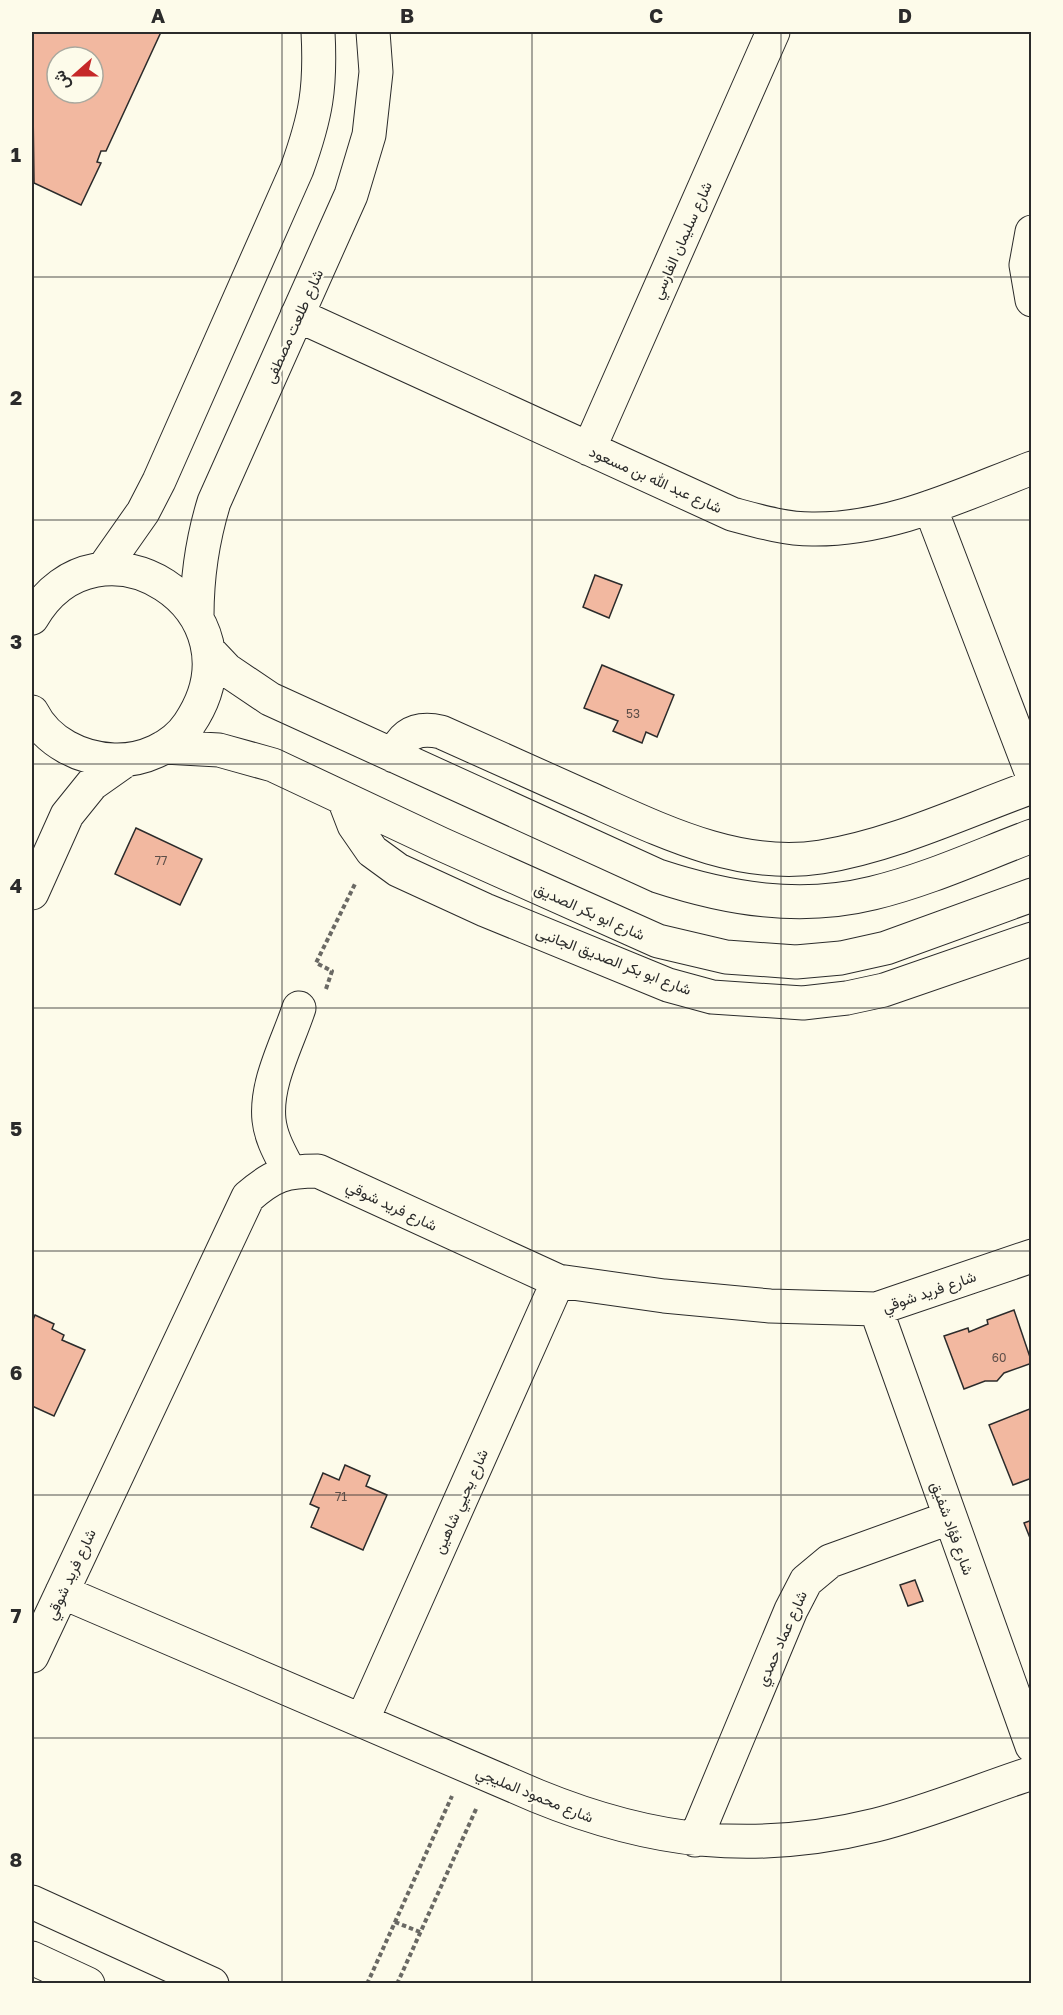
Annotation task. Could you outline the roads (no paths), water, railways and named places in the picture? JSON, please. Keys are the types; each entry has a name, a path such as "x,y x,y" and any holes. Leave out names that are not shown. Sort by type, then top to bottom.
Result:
{"street":[{"path":"103,569 143,512 159,481 297,169 314,122 320,74 318,32"},
{"name":"شارع طلعت مصطفى","path":"197,616 197,578 202,539 214,502 351,195 369,135 376,72 373,32"},
{"name":"شارع سليمان الفارسي","path":"589,449 772,32"},
{"path":"1032,232 1026,265 1032,300"},
{"name":"شارع عبد الله بن مسعود","path":"297,315 732,514 771,524 811,529 852,528 891,520 1032,468"},
{"path":"930,507 1032,774"},
{"path":"32,618 39,606 44,585 103,569 125,569 157,579 184,599 197,616 209,651 209,679 201,706 185,730 164,747 146,756 126,760 100,760 75,752 53,739 32,712"},
{"path":"209,651 234,675 270,699 658,876 701,891 746,899 791,903 832,901 872,894 910,883 1032,837"},
{"path":"394,756 399,743 410,733 425,729 441,732 677,836 708,848 762,858 818,857 873,846 1032,786"},
{"name":"شارع ابو بكر الصديق","path":"164,747 192,747 246,755 273,765 658,941 726,957 796,962 842,958 886,948 1032,895"},
{"path":"32,893 67,815 92,784 126,760"},
{"name":"شارع ابو بكر الصديق الجانبى","path":"344,799 354,825 372,851 398,870 486,910 668,984 712,997 802,1003 847,998 884,990 1032,939"},
{"path":"290,1171 275,1145 269,1119 271,1092 299,1008"},
{"name":"شارع فريد شوقي","path":"32,1656 248,1197 267,1180 290,1171 318,1171 558,1281 770,1306 876,1309 1032,1256"},
{"name":"شارع يحيي شاهين","path":"362,1721 558,1281"},
{"name":"شارع فؤاد شفيق","path":"876,1309 1032,1746"},
{"name":"شارع عماد حمدي","path":"694,1839 791,1610 806,1581 830,1561 949,1518"},
{"name":"شارع محمود المليجي","path":"62,1592 588,1817 640,1831 694,1839 756,1842 817,1837 877,1825 1032,1773"},
{"path":"32,1902 212,1983"},
{"path":"32,1958 88,1983"}]}
